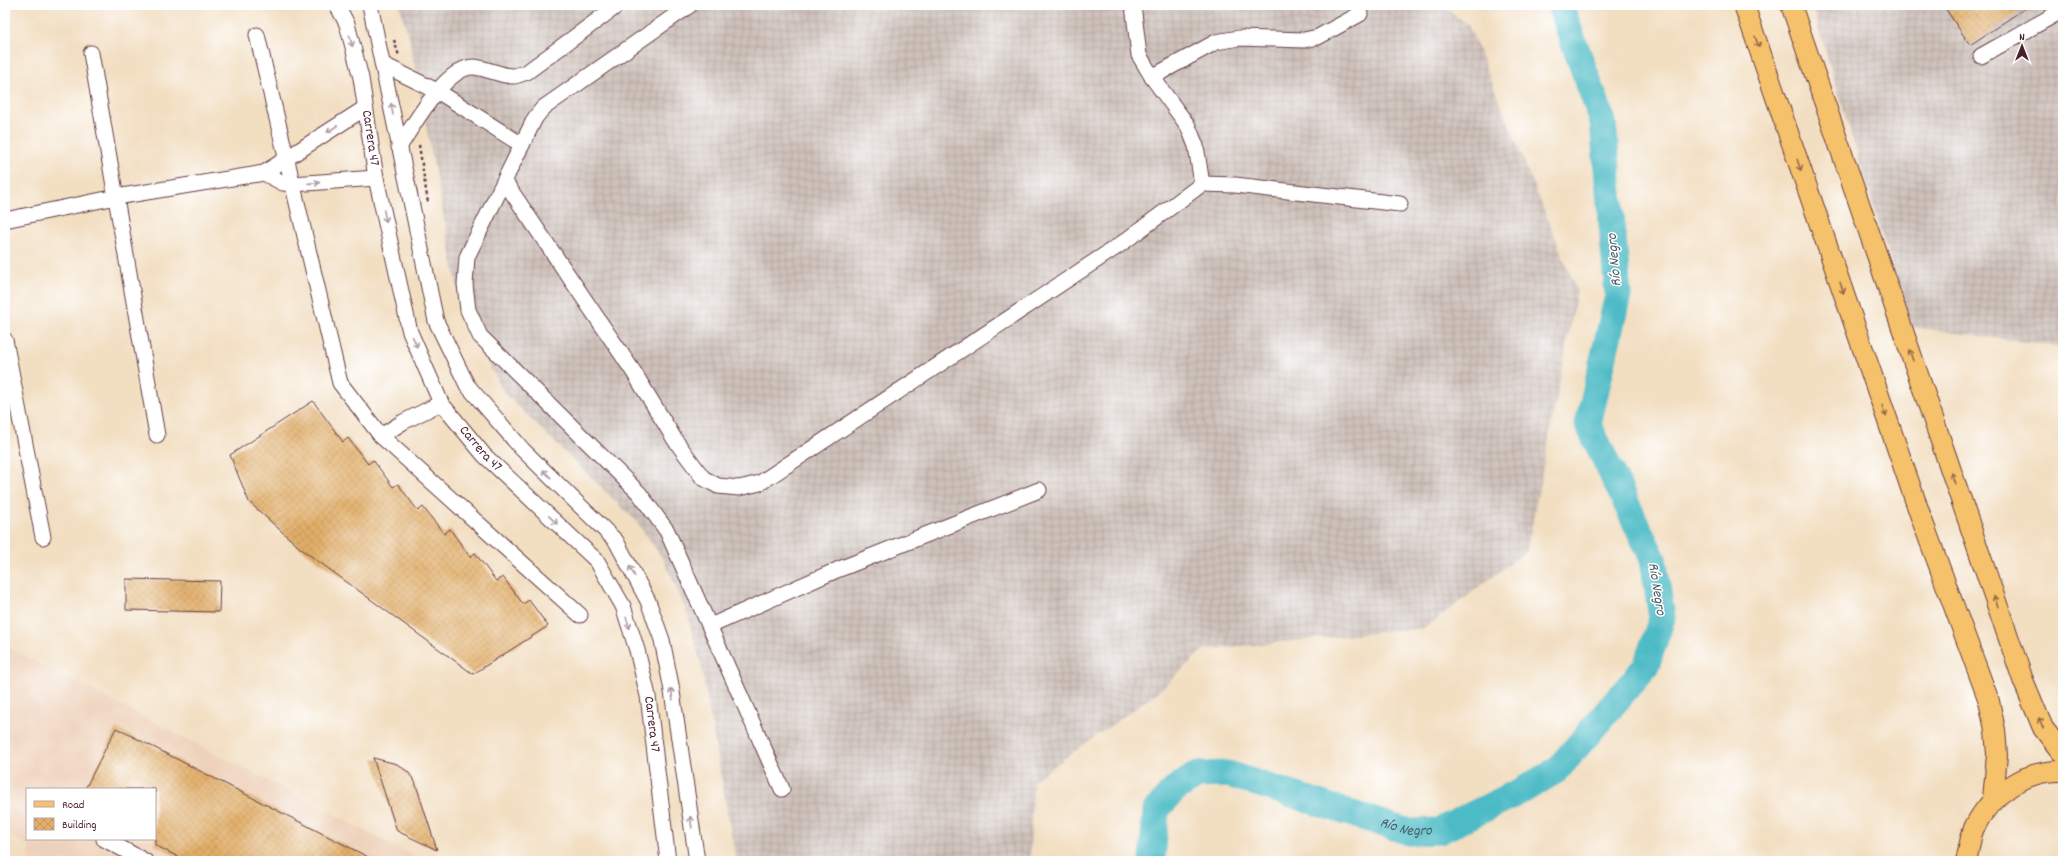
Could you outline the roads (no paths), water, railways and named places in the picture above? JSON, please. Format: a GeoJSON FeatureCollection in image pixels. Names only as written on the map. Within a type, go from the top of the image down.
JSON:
{"type":"FeatureCollection","features":[{"type":"Feature","properties":{"kind":"main road"},"geometry":{"type":"LineString","coordinates":[[1744,5],[1922,520],[1989,702],[1996,730],[1994,799]]}},
{"type":"Feature","properties":{"kind":"main road"},"geometry":{"type":"LineString","coordinates":[[1791,5],[2023,680],[2043,728],[2063,754]]}},
{"type":"Feature","properties":{"kind":"main road"},"geometry":{"type":"LineString","coordinates":[[1966,861],[1974,828],[1994,799],[2013,784],[2036,774],[2063,771]]}},
{"type":"Feature","properties":{"kind":"street","name":"Carrera 47"},"geometry":{"type":"LineString","coordinates":[[337,5],[347,24],[361,78],[376,178],[410,332],[441,403],[484,455],[597,561],[623,606],[637,650],[648,696],[668,861]]}},
{"type":"Feature","properties":{"kind":"street","name":"Carrera 47"},"geometry":{"type":"LineString","coordinates":[[370,5],[384,65],[399,147],[436,321],[467,385],[522,450],[616,541],[648,600],[662,640],[671,685],[697,861]]}},
{"type":"Feature","properties":{"kind":"street"},"geometry":{"type":"LineString","coordinates":[[399,147],[415,122],[452,75],[462,69],[474,67],[513,76],[527,72],[618,5]]}},
{"type":"Feature","properties":{"kind":"street"},"geometry":{"type":"LineString","coordinates":[[690,5],[543,108],[535,118],[467,258],[465,284],[468,310],[480,336],[639,493],[667,531],[782,789]]}},
{"type":"Feature","properties":{"kind":"street"},"geometry":{"type":"LineString","coordinates":[[1133,5],[1139,55],[1152,77],[1188,126],[1196,146],[1202,184]]}},
{"type":"Feature","properties":{"kind":"street"},"geometry":{"type":"LineString","coordinates":[[1981,56],[2063,10]]}},
{"type":"Feature","properties":{"kind":"street"},"geometry":{"type":"LineString","coordinates":[[1152,77],[1216,42],[1239,38],[1304,40],[1318,37],[1360,14]]}},
{"type":"Feature","properties":{"kind":"street"},"geometry":{"type":"LineString","coordinates":[[257,35],[340,383],[381,436],[580,615]]}},
{"type":"Feature","properties":{"kind":"street"},"geometry":{"type":"LineString","coordinates":[[91,53],[157,435]]}},
{"type":"Feature","properties":{"kind":"street"},"geometry":{"type":"LineString","coordinates":[[384,65],[439,92],[522,145]]}},
{"type":"Feature","properties":{"kind":"street"},"geometry":{"type":"LineString","coordinates":[[5,220],[116,197],[264,173],[365,108]]}},
{"type":"Feature","properties":{"kind":"street"},"geometry":{"type":"LineString","coordinates":[[264,173],[282,183],[293,184],[376,178]]}},
{"type":"Feature","properties":{"kind":"street"},"geometry":{"type":"LineString","coordinates":[[505,182],[634,371],[675,440],[691,463],[703,478],[718,486],[739,488],[760,483],[1121,244],[1202,184],[1235,185],[1400,204]]}},
{"type":"Feature","properties":{"kind":"street"},"geometry":{"type":"LineString","coordinates":[[5,340],[42,536]]}},
{"type":"Feature","properties":{"kind":"street"},"geometry":{"type":"LineString","coordinates":[[381,436],[403,422],[441,403]]}},
{"type":"Feature","properties":{"kind":"street"},"geometry":{"type":"LineString","coordinates":[[710,626],[837,570],[1039,490]]}},
{"type":"Feature","properties":{"kind":"street"},"geometry":{"type":"LineString","coordinates":[[106,840],[146,861]]}},
{"type":"Feature","properties":{"kind":"waterway","name":"Río Negro"},"geometry":{"type":"LineString","coordinates":[[1152,861],[1156,810],[1175,789],[1197,775],[1228,774],[1409,832],[1439,831],[1523,790],[1557,770],[1646,666],[1662,618],[1653,559],[1588,424],[1618,295],[1603,122],[1560,5]]}}]}
